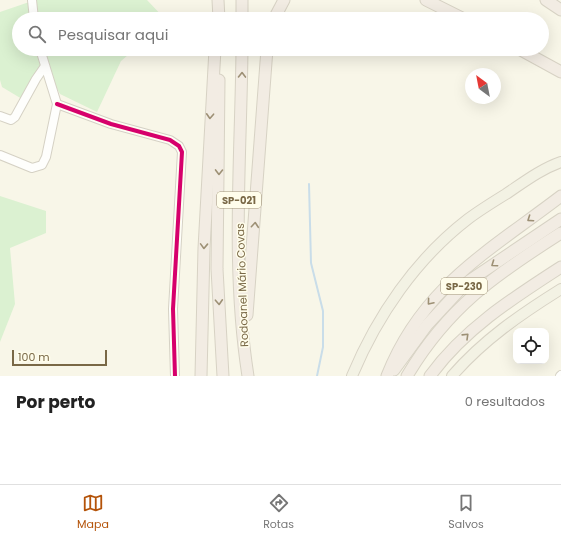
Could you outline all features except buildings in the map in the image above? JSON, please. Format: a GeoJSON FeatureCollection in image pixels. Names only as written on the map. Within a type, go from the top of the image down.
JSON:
{"type":"FeatureCollection","features":[{"type":"Feature","properties":{"kind":"highway"},"geometry":{"type":"LineString","coordinates":[[242,0],[242,12]]}},
{"type":"Feature","properties":{"kind":"highway"},"geometry":{"type":"LineString","coordinates":[[278,12],[284,0]]}},
{"type":"Feature","properties":{"kind":"highway"},"geometry":{"type":"LineString","coordinates":[[426,0],[451,12]]}},
{"type":"Feature","properties":{"kind":"highway"},"geometry":{"type":"LineString","coordinates":[[431,0],[452,12]]}},
{"type":"Feature","properties":{"kind":"highway"},"geometry":{"type":"LineString","coordinates":[[546,0],[561,10]]}},
{"type":"Feature","properties":{"kind":"highway"},"geometry":{"type":"LineString","coordinates":[[201,376],[205,217],[215,56]]}},
{"type":"Feature","properties":{"kind":"highway","name":"Rodoanel Mário Covas"},"geometry":{"type":"LineString","coordinates":[[219,56],[217,269],[223,376]]}},
{"type":"Feature","properties":{"kind":"highway","name":"Rodoanel Mário Covas"},"geometry":{"type":"LineString","coordinates":[[242,56],[239,242],[244,352],[248,376]]}},
{"type":"Feature","properties":{"kind":"highway"},"geometry":{"type":"LineString","coordinates":[[244,352],[266,56]]}},
{"type":"Feature","properties":{"kind":"highway"},"geometry":{"type":"LineString","coordinates":[[532,56],[561,72]]}},
{"type":"Feature","properties":{"kind":"highway"},"geometry":{"type":"LineString","coordinates":[[549,65],[561,77]]}},
{"type":"Feature","properties":{"kind":"highway"},"geometry":{"type":"LineString","coordinates":[[388,376],[401,345],[413,325],[440,291],[464,268],[498,241],[561,196]]}},
{"type":"Feature","properties":{"kind":"highway","name":"SP-230"},"geometry":{"type":"LineString","coordinates":[[388,376],[427,325],[456,293],[498,261],[561,219]]}},
{"type":"Feature","properties":{"kind":"highway","name":"SP-230"},"geometry":{"type":"LineString","coordinates":[[407,376],[421,352],[441,326],[467,300],[516,262],[561,233]]}},
{"type":"Feature","properties":{"kind":"highway"},"geometry":{"type":"LineString","coordinates":[[430,376],[438,364],[477,326],[519,294],[561,266]]}},
{"type":"Feature","properties":{"kind":"main road"},"geometry":{"type":"LineString","coordinates":[[352,376],[373,331],[409,279],[431,252],[469,218],[539,172],[561,162]]}},
{"type":"Feature","properties":{"kind":"main road"},"geometry":{"type":"LineString","coordinates":[[452,376],[468,356],[489,338],[561,289]]}},
{"type":"Feature","properties":{"kind":"street"},"geometry":{"type":"LineString","coordinates":[[32,0],[33,12]]}},
{"type":"Feature","properties":{"kind":"street"},"geometry":{"type":"LineString","coordinates":[[0,155],[32,168],[42,165],[46,157],[57,104],[42,56]]}},
{"type":"Feature","properties":{"kind":"street"},"geometry":{"type":"LineString","coordinates":[[0,116],[11,120],[15,117],[45,66]]}},
{"type":"Feature","properties":{"kind":"street"},"geometry":{"type":"LineString","coordinates":[[57,104],[111,124],[170,140],[179,146],[182,152],[174,309],[175,376]]}},
{"type":"Feature","properties":{"kind":"green space"},"geometry":{"type":"Polygon","coordinates":[[[35,0],[147,0],[158,12],[12,12],[12,56],[127,56],[121,61],[97,112],[60,94],[47,70],[22,99],[2,87],[0,80],[0,12],[35,0]]]}},
{"type":"Feature","properties":{"kind":"green space"},"geometry":{"type":"Polygon","coordinates":[[[0,196],[46,211],[46,233],[10,248],[15,304],[0,342],[0,196]]]}},
{"type":"Feature","properties":{"kind":"waterway"},"geometry":{"type":"LineString","coordinates":[[309,184],[311,263],[323,311],[323,347],[317,376]]}},
{"type":"Feature","properties":{"kind":"cycle path"},"geometry":{"type":"LineString","coordinates":[[57,104],[111,124],[170,140],[179,146],[182,152],[173,309],[175,376]]}}]}
